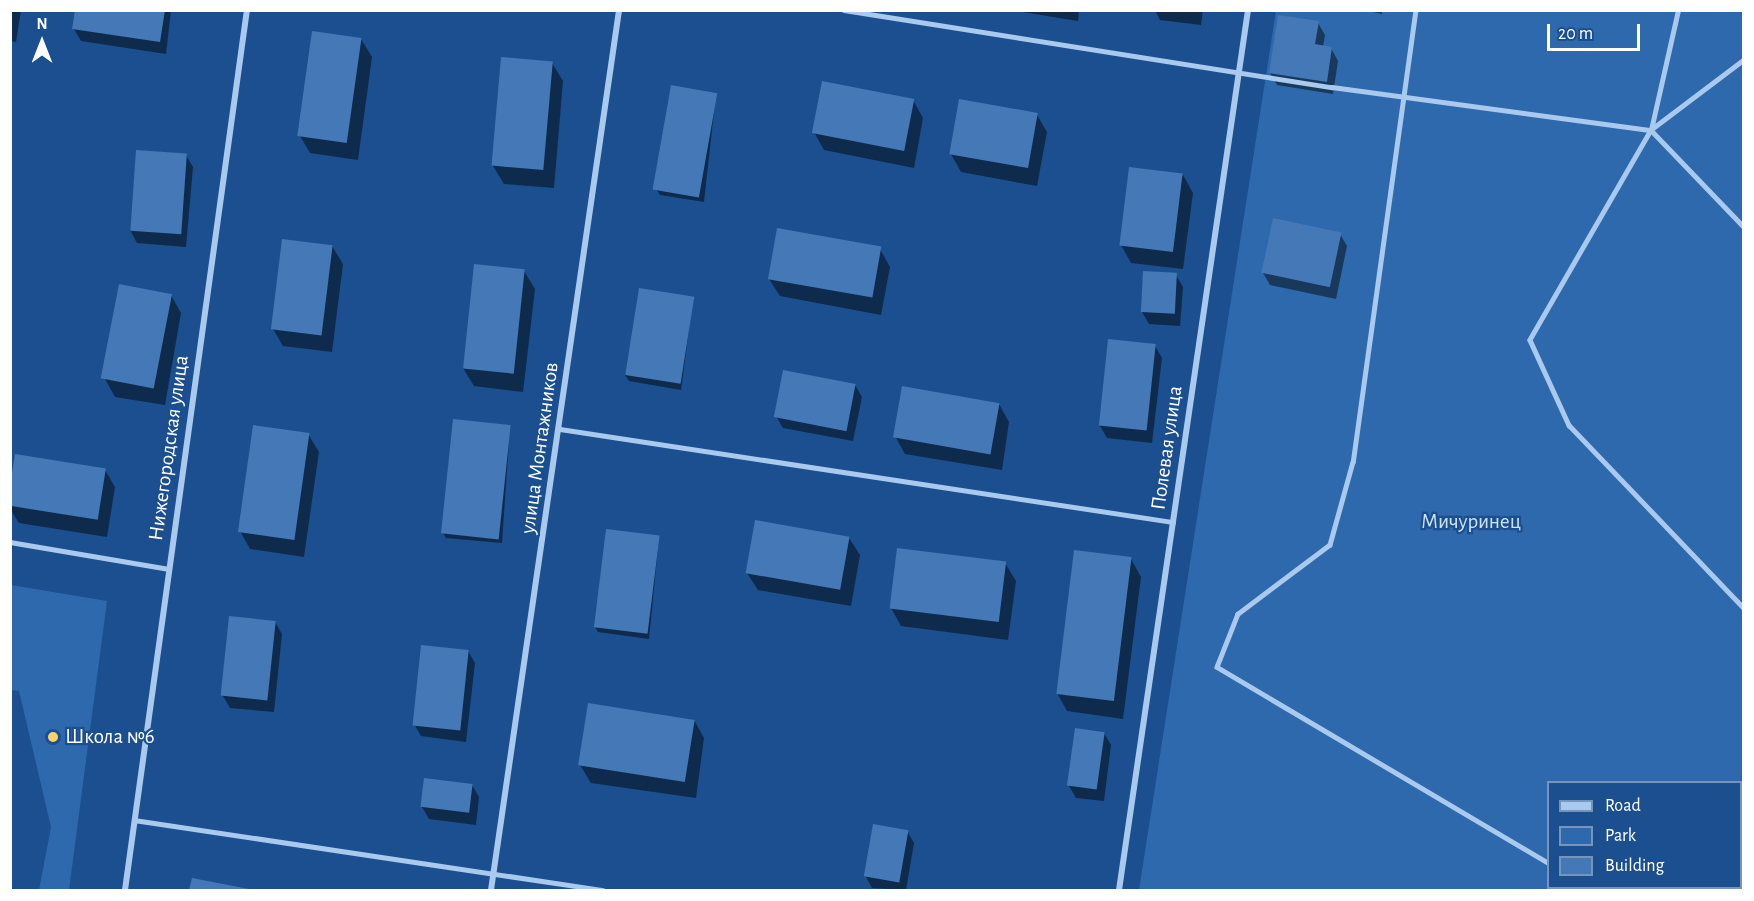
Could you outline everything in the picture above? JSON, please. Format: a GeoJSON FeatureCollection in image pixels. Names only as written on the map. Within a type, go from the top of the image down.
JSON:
{"type":"FeatureCollection","features":[{"type":"Feature","properties":{"kind":"street","name":"Нижегородская улица"},"geometry":{"type":"LineString","coordinates":[[125,891],[247,10]]}},
{"type":"Feature","properties":{"kind":"street","name":"улица Монтажников"},"geometry":{"type":"LineString","coordinates":[[491,891],[560,429],[619,10]]}},
{"type":"Feature","properties":{"kind":"street","name":"Полевая улица"},"geometry":{"type":"LineString","coordinates":[[1119,891],[1248,10]]}},
{"type":"Feature","properties":{"kind":"lane"},"geometry":{"type":"LineString","coordinates":[[844,10],[1403,97],[1651,130],[1743,227]]}},
{"type":"Feature","properties":{"kind":"lane"},"geometry":{"type":"LineString","coordinates":[[1416,10],[1353,462],[1330,545],[1238,614],[1217,667],[1547,862]]}},
{"type":"Feature","properties":{"kind":"lane"},"geometry":{"type":"LineString","coordinates":[[1678,10],[1651,130],[1530,340],[1569,425],[1743,608]]}},
{"type":"Feature","properties":{"kind":"lane"},"geometry":{"type":"LineString","coordinates":[[1651,130],[1743,60]]}},
{"type":"Feature","properties":{"kind":"lane"},"geometry":{"type":"LineString","coordinates":[[560,429],[1173,522]]}},
{"type":"Feature","properties":{"kind":"lane"},"geometry":{"type":"LineString","coordinates":[[10,542],[169,569]]}},
{"type":"Feature","properties":{"kind":"lane"},"geometry":{"type":"LineString","coordinates":[[134,819],[603,891]]}},
{"type":"Feature","properties":{"kind":"green space","name":"Мичуринец"},"geometry":{"type":"Polygon","coordinates":[[[1276,11],[1743,11],[1743,890],[1139,890],[1276,11]]]}},
{"type":"Feature","properties":{"kind":"green space","name":"Школа №6"},"geometry":{"type":"Polygon","coordinates":[[[11,585],[107,601],[69,890],[39,890],[51,827],[19,691],[11,690],[11,585]]]}},
{"type":"Feature","properties":{"kind":"building"},"geometry":{"type":"Polygon","coordinates":[[[75,10],[165,10],[160,42],[72,29],[75,10]]]}},
{"type":"Feature","properties":{"kind":"building"},"geometry":{"type":"Polygon","coordinates":[[[1278,15],[1319,21],[1315,44],[1332,47],[1327,82],[1269,73],[1278,15]]]}},
{"type":"Feature","properties":{"kind":"building"},"geometry":{"type":"Polygon","coordinates":[[[312,31],[362,38],[347,143],[297,136],[312,31]]]}},
{"type":"Feature","properties":{"kind":"building"},"geometry":{"type":"Polygon","coordinates":[[[501,57],[553,62],[543,170],[492,166],[501,57]]]}},
{"type":"Feature","properties":{"kind":"building"},"geometry":{"type":"Polygon","coordinates":[[[822,81],[914,99],[904,151],[812,133],[822,81]]]}},
{"type":"Feature","properties":{"kind":"building"},"geometry":{"type":"Polygon","coordinates":[[[671,85],[717,93],[699,198],[653,189],[671,85]]]}},
{"type":"Feature","properties":{"kind":"building"},"geometry":{"type":"Polygon","coordinates":[[[959,99],[1038,113],[1028,168],[949,154],[959,99]]]}},
{"type":"Feature","properties":{"kind":"building"},"geometry":{"type":"Polygon","coordinates":[[[136,150],[187,154],[181,234],[130,231],[136,150]]]}},
{"type":"Feature","properties":{"kind":"building"},"geometry":{"type":"Polygon","coordinates":[[[1129,167],[1183,174],[1173,252],[1119,245],[1129,167]]]}},
{"type":"Feature","properties":{"kind":"building"},"geometry":{"type":"Polygon","coordinates":[[[1273,218],[1341,233],[1330,287],[1261,273],[1273,218]]]}},
{"type":"Feature","properties":{"kind":"building"},"geometry":{"type":"Polygon","coordinates":[[[777,228],[881,246],[872,298],[768,279],[777,228]]]}},
{"type":"Feature","properties":{"kind":"building"},"geometry":{"type":"Polygon","coordinates":[[[282,239],[333,245],[322,336],[271,329],[282,239]]]}},
{"type":"Feature","properties":{"kind":"building"},"geometry":{"type":"Polygon","coordinates":[[[474,264],[525,269],[514,374],[463,368],[474,264]]]}},
{"type":"Feature","properties":{"kind":"building"},"geometry":{"type":"Polygon","coordinates":[[[1143,271],[1177,273],[1175,314],[1141,312],[1143,271]]]}},
{"type":"Feature","properties":{"kind":"building"},"geometry":{"type":"Polygon","coordinates":[[[119,284],[172,294],[154,389],[101,378],[119,284]]]}},
{"type":"Feature","properties":{"kind":"building"},"geometry":{"type":"Polygon","coordinates":[[[639,288],[694,297],[681,384],[625,375],[639,288]]]}},
{"type":"Feature","properties":{"kind":"building"},"geometry":{"type":"Polygon","coordinates":[[[1108,339],[1156,344],[1147,431],[1099,426],[1108,339]]]}},
{"type":"Feature","properties":{"kind":"building"},"geometry":{"type":"Polygon","coordinates":[[[783,370],[856,384],[846,431],[774,417],[783,370]]]}},
{"type":"Feature","properties":{"kind":"building"},"geometry":{"type":"Polygon","coordinates":[[[902,386],[999,403],[990,454],[893,437],[902,386]]]}},
{"type":"Feature","properties":{"kind":"building"},"geometry":{"type":"Polygon","coordinates":[[[453,419],[511,425],[499,539],[441,533],[453,419]]]}},
{"type":"Feature","properties":{"kind":"building"},"geometry":{"type":"Polygon","coordinates":[[[253,425],[309,433],[294,540],[238,532],[253,425]]]}},
{"type":"Feature","properties":{"kind":"building"},"geometry":{"type":"Polygon","coordinates":[[[15,454],[106,468],[98,520],[10,506],[10,486],[15,454]]]}},
{"type":"Feature","properties":{"kind":"building"},"geometry":{"type":"Polygon","coordinates":[[[755,520],[850,537],[840,590],[746,573],[755,520]]]}},
{"type":"Feature","properties":{"kind":"building"},"geometry":{"type":"Polygon","coordinates":[[[606,529],[660,536],[648,634],[594,627],[606,529]]]}},
{"type":"Feature","properties":{"kind":"building"},"geometry":{"type":"Polygon","coordinates":[[[897,548],[1006,561],[999,622],[890,609],[897,548]]]}},
{"type":"Feature","properties":{"kind":"building"},"geometry":{"type":"Polygon","coordinates":[[[1074,550],[1132,557],[1114,701],[1056,694],[1074,550]]]}},
{"type":"Feature","properties":{"kind":"building"},"geometry":{"type":"Polygon","coordinates":[[[229,616],[276,621],[267,700],[221,696],[229,616]]]}},
{"type":"Feature","properties":{"kind":"building"},"geometry":{"type":"Polygon","coordinates":[[[421,645],[469,650],[460,731],[413,726],[421,645]]]}},
{"type":"Feature","properties":{"kind":"building"},"geometry":{"type":"Polygon","coordinates":[[[588,703],[695,720],[685,782],[578,765],[588,703]]]}},
{"type":"Feature","properties":{"kind":"building"},"geometry":{"type":"Polygon","coordinates":[[[1075,728],[1105,732],[1097,790],[1067,785],[1075,728]]]}},
{"type":"Feature","properties":{"kind":"building"},"geometry":{"type":"Polygon","coordinates":[[[424,778],[473,784],[469,813],[420,807],[424,778]]]}},
{"type":"Feature","properties":{"kind":"building"},"geometry":{"type":"Polygon","coordinates":[[[873,824],[908,830],[899,882],[864,876],[873,824]]]}},
{"type":"Feature","properties":{"kind":"building"},"geometry":{"type":"Polygon","coordinates":[[[192,878],[249,889],[249,890],[189,890],[192,878]]]}},
{"type":"Feature","properties":{"kind":"place","name":"Школа №6"},"geometry":{"type":"Point","coordinates":[53,737]}}]}
